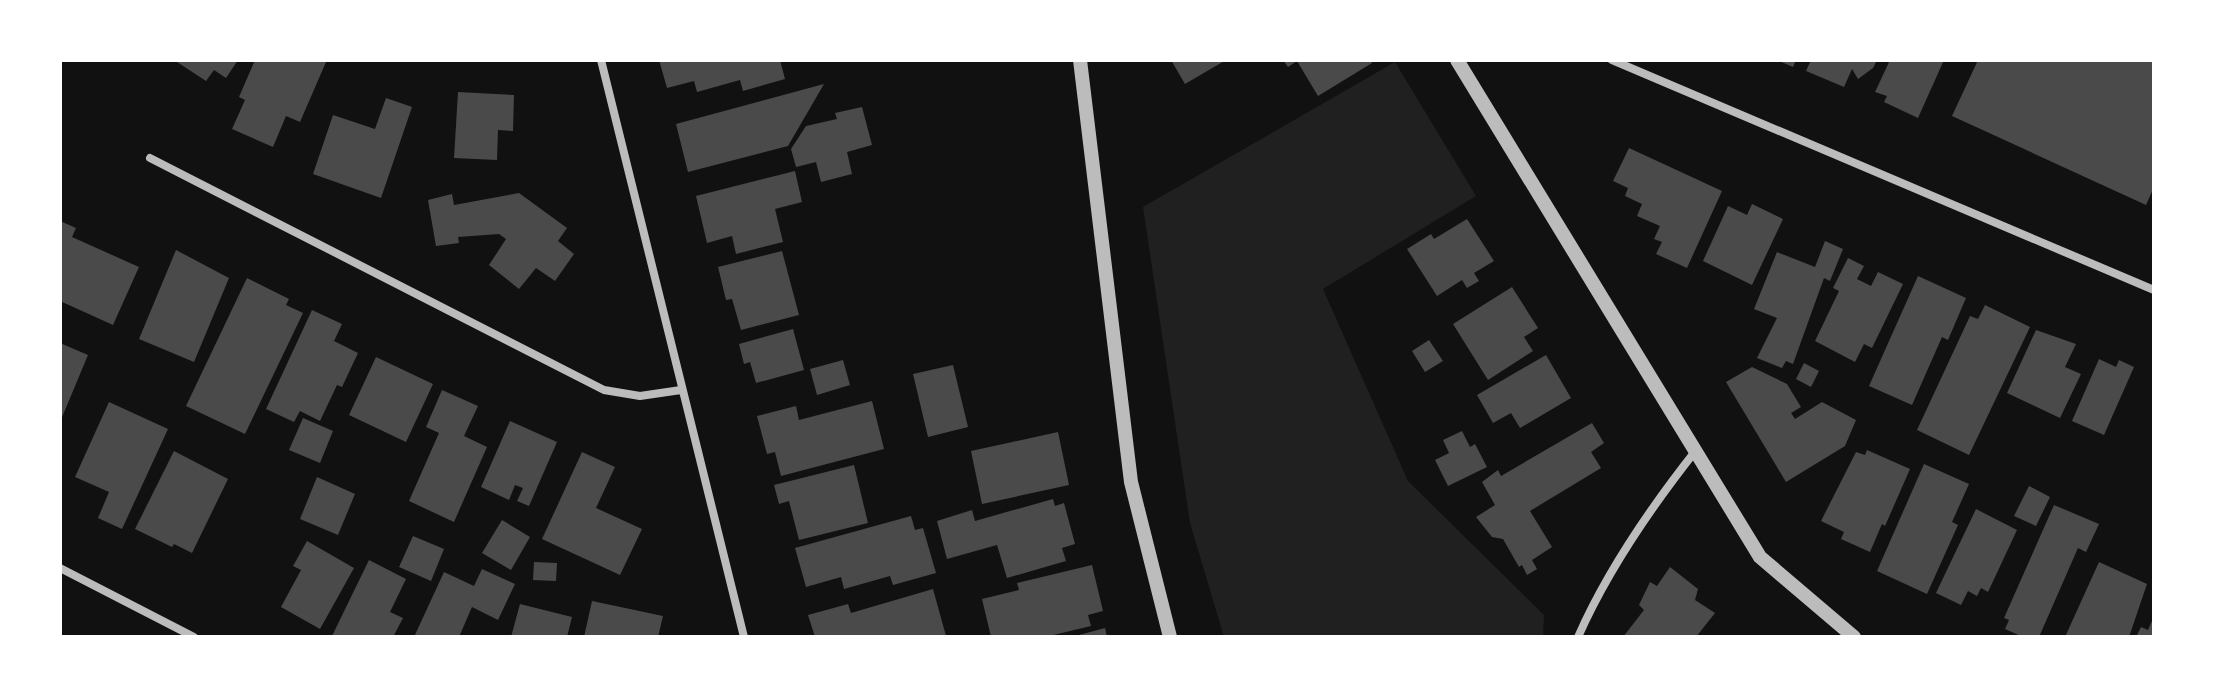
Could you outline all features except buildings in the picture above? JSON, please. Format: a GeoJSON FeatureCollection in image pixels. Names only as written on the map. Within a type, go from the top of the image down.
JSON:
{"type":"FeatureCollection","features":[{"type":"Feature","properties":{"kind":"street"},"geometry":{"type":"LineString","coordinates":[[601,60],[744,637]]}},
{"type":"Feature","properties":{"kind":"street"},"geometry":{"type":"LineString","coordinates":[[1080,60],[1131,482],[1170,637]]}},
{"type":"Feature","properties":{"kind":"street"},"geometry":{"type":"LineString","coordinates":[[1457,60],[1697,449],[1760,557],[1854,637]]}},
{"type":"Feature","properties":{"kind":"street"},"geometry":{"type":"LineString","coordinates":[[1612,60],[2154,290]]}},
{"type":"Feature","properties":{"kind":"street"},"geometry":{"type":"LineString","coordinates":[[150,158],[604,390],[640,396],[681,390]]}},
{"type":"Feature","properties":{"kind":"street"},"geometry":{"type":"LineString","coordinates":[[1578,637],[1593,602],[1659,497],[1697,449]]}},
{"type":"Feature","properties":{"kind":"street"},"geometry":{"type":"LineString","coordinates":[[60,568],[194,637]]}},
{"type":"Feature","properties":{"kind":"shaded area"},"geometry":{"type":"Polygon","coordinates":[[[1395,62],[1476,196],[1323,289],[1408,481],[1544,615],[1543,637],[1224,637],[1190,523],[1143,207],[1395,62]]]}}]}
